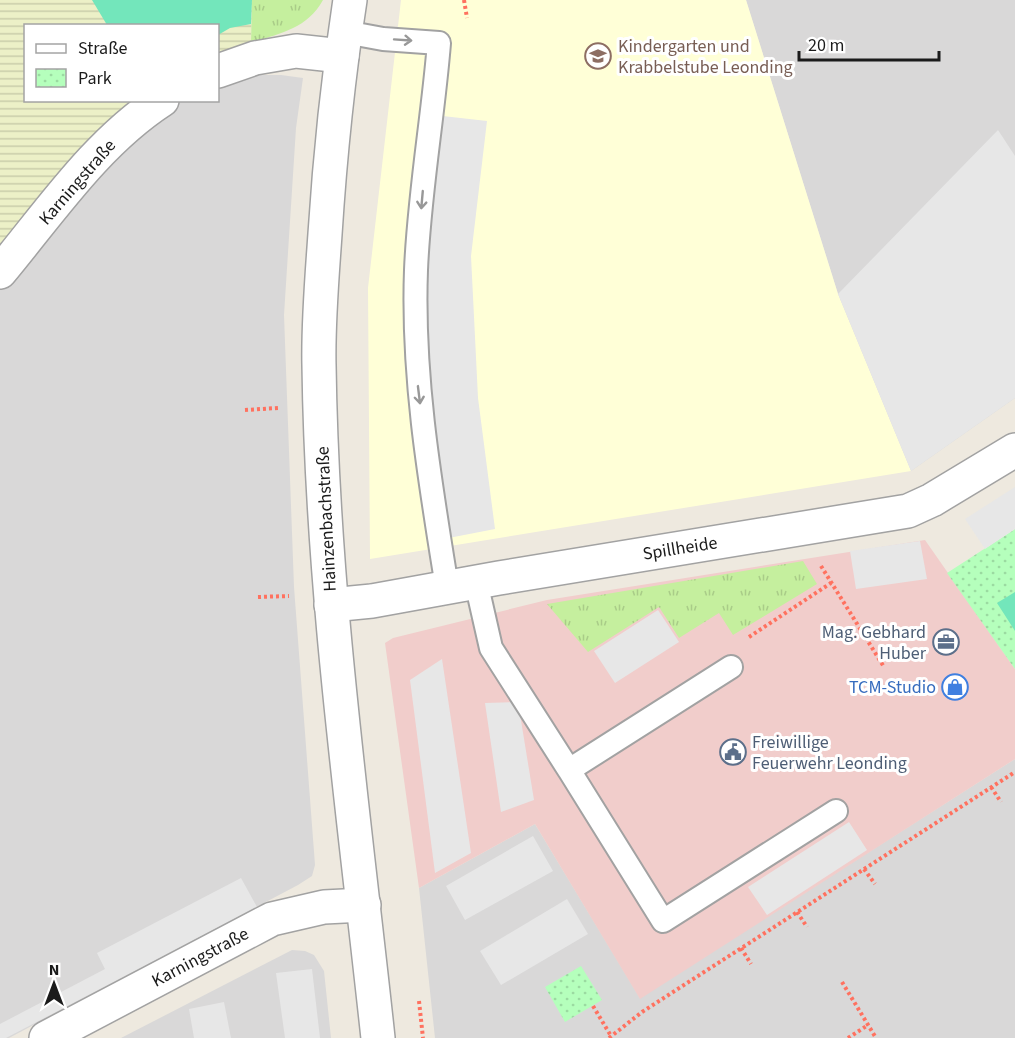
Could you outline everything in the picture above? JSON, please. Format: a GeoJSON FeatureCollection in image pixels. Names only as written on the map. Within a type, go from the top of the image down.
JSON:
{"type":"FeatureCollection","features":[{"type":"Feature","properties":{"kind":"street","name":"Hainzenbachstraße"},"geometry":{"type":"LineString","coordinates":[[350,0],[329,169],[321,285],[319,362],[324,509],[336,673],[378,1038]]}},
{"type":"Feature","properties":{"kind":"street"},"geometry":{"type":"LineString","coordinates":[[219,71],[255,58],[343,44]]}},
{"type":"Feature","properties":{"kind":"street","name":"Karningstraße"},"geometry":{"type":"LineString","coordinates":[[0,272],[102,149],[159,102]]}},
{"type":"Feature","properties":{"kind":"street","name":"Spillheide"},"geometry":{"type":"LineString","coordinates":[[331,605],[372,601],[461,584],[908,511],[932,500],[1015,450]]}},
{"type":"Feature","properties":{"kind":"street","name":"Karningstraße"},"geometry":{"type":"LineString","coordinates":[[46,1038],[272,920],[324,907],[364,905]]}},
{"type":"Feature","properties":{"kind":"lane"},"geometry":{"type":"LineString","coordinates":[[343,44],[383,39],[440,43],[416,269],[418,384],[428,465],[461,584],[491,648],[663,921],[836,811]]}},
{"type":"Feature","properties":{"kind":"lane"},"geometry":{"type":"LineString","coordinates":[[568,770],[731,667]]}},
{"type":"Feature","properties":{"kind":"path"},"geometry":{"type":"LineString","coordinates":[[245,410],[284,408]]}},
{"type":"Feature","properties":{"kind":"path"},"geometry":{"type":"LineString","coordinates":[[817,560],[884,667]]}},
{"type":"Feature","properties":{"kind":"path"},"geometry":{"type":"LineString","coordinates":[[759,630],[831,583]]}},
{"type":"Feature","properties":{"kind":"path"},"geometry":{"type":"LineString","coordinates":[[258,597],[291,596]]}},
{"type":"Feature","properties":{"kind":"path"},"geometry":{"type":"LineString","coordinates":[[593,1006],[610,1037],[642,1012],[1015,772]]}},
{"type":"Feature","properties":{"kind":"path"},"geometry":{"type":"LineString","coordinates":[[992,788],[1001,802]]}},
{"type":"Feature","properties":{"kind":"path"},"geometry":{"type":"LineString","coordinates":[[864,869],[875,884]]}},
{"type":"Feature","properties":{"kind":"path"},"geometry":{"type":"LineString","coordinates":[[797,912],[807,927]]}},
{"type":"Feature","properties":{"kind":"path"},"geometry":{"type":"LineString","coordinates":[[741,948],[752,964]]}},
{"type":"Feature","properties":{"kind":"path"},"geometry":{"type":"LineString","coordinates":[[842,982],[876,1038]]}},
{"type":"Feature","properties":{"kind":"path"},"geometry":{"type":"LineString","coordinates":[[848,1038],[868,1025]]}},
{"type":"Feature","properties":{"kind":"shaded area"},"geometry":{"type":"Polygon","coordinates":[[[0,0],[252,0],[251,43],[219,56],[219,24],[24,24],[24,102],[138,102],[0,255],[0,0]]]}},
{"type":"Feature","properties":{"kind":"shaded area"},"geometry":{"type":"Polygon","coordinates":[[[401,0],[746,0],[838,294],[911,471],[370,559],[368,288],[401,0]]]}},
{"type":"Feature","properties":{"kind":"shaded area"},"geometry":{"type":"Polygon","coordinates":[[[746,0],[1015,0],[1015,398],[911,471],[838,294],[746,0]]]}},
{"type":"Feature","properties":{"kind":"shaded area"},"geometry":{"type":"Polygon","coordinates":[[[253,75],[303,78],[296,128],[284,315],[294,587],[315,865],[312,876],[298,885],[9,1038],[0,1038],[0,285],[151,119],[178,102],[219,102],[219,83],[253,75]]]}},
{"type":"Feature","properties":{"kind":"shaded area"},"geometry":{"type":"Polygon","coordinates":[[[425,114],[487,121],[471,256],[478,398],[495,529],[428,542],[404,296],[425,114]]]}},
{"type":"Feature","properties":{"kind":"shaded area"},"geometry":{"type":"Polygon","coordinates":[[[998,130],[1015,156],[1015,398],[911,471],[838,294],[998,130]]]}},
{"type":"Feature","properties":{"kind":"shaded area"},"geometry":{"type":"Polygon","coordinates":[[[1015,487],[1015,529],[985,549],[965,519],[1015,487]]]}},
{"type":"Feature","properties":{"kind":"shaded area"},"geometry":{"type":"Polygon","coordinates":[[[925,540],[1015,669],[1015,759],[640,999],[535,824],[419,888],[385,643],[393,638],[547,600],[925,540]]]}},
{"type":"Feature","properties":{"kind":"shaded area"},"geometry":{"type":"Polygon","coordinates":[[[920,541],[927,579],[856,589],[850,551],[920,541]]]}},
{"type":"Feature","properties":{"kind":"shaded area"},"geometry":{"type":"Polygon","coordinates":[[[658,610],[679,642],[615,683],[594,651],[658,610]]]}},
{"type":"Feature","properties":{"kind":"shaded area"},"geometry":{"type":"Polygon","coordinates":[[[442,659],[471,853],[435,873],[410,680],[442,659]]]}},
{"type":"Feature","properties":{"kind":"shaded area"},"geometry":{"type":"Polygon","coordinates":[[[518,702],[534,800],[501,812],[485,703],[518,702]]]}},
{"type":"Feature","properties":{"kind":"shaded area"},"geometry":{"type":"Polygon","coordinates":[[[1015,759],[1015,1038],[435,1038],[419,888],[535,824],[640,998],[1015,759]]]}},
{"type":"Feature","properties":{"kind":"shaded area"},"geometry":{"type":"Polygon","coordinates":[[[849,822],[867,850],[767,915],[748,887],[849,822]]]}},
{"type":"Feature","properties":{"kind":"shaded area"},"geometry":{"type":"Polygon","coordinates":[[[533,836],[553,871],[465,920],[446,886],[533,836]]]}},
{"type":"Feature","properties":{"kind":"shaded area"},"geometry":{"type":"Polygon","coordinates":[[[241,878],[257,907],[6,1038],[0,1038],[0,1024],[105,969],[97,953],[241,878]]]}},
{"type":"Feature","properties":{"kind":"shaded area"},"geometry":{"type":"Polygon","coordinates":[[[567,899],[588,934],[501,985],[480,951],[567,899]]]}},
{"type":"Feature","properties":{"kind":"shaded area"},"geometry":{"type":"Polygon","coordinates":[[[292,950],[305,951],[314,955],[324,971],[331,1038],[121,1038],[292,950]]]}},
{"type":"Feature","properties":{"kind":"shaded area"},"geometry":{"type":"Polygon","coordinates":[[[312,969],[320,1038],[285,1038],[276,973],[312,969]]]}},
{"type":"Feature","properties":{"kind":"shaded area"},"geometry":{"type":"Polygon","coordinates":[[[224,1002],[231,1038],[194,1038],[189,1009],[224,1002]]]}},
{"type":"Feature","properties":{"kind":"green space"},"geometry":{"type":"Polygon","coordinates":[[[92,0],[252,0],[251,24],[230,28],[219,34],[219,24],[106,24],[92,0]]]}},
{"type":"Feature","properties":{"kind":"green space"},"geometry":{"type":"Polygon","coordinates":[[[252,0],[323,0],[317,10],[301,24],[251,43],[252,0]]]}},
{"type":"Feature","properties":{"kind":"green space"},"geometry":{"type":"Polygon","coordinates":[[[1015,529],[1015,669],[947,573],[1015,529]]]}},
{"type":"Feature","properties":{"kind":"green space"},"geometry":{"type":"Polygon","coordinates":[[[803,561],[817,584],[733,635],[719,613],[679,638],[659,607],[588,652],[547,604],[803,561]]]}},
{"type":"Feature","properties":{"kind":"green space"},"geometry":{"type":"Polygon","coordinates":[[[1015,592],[1015,631],[997,603],[1015,592]]]}},
{"type":"Feature","properties":{"kind":"green space"},"geometry":{"type":"Polygon","coordinates":[[[581,966],[602,1000],[565,1022],[545,987],[581,966]]]}},
{"type":"Feature","properties":{"kind":"place","name":"Kindergarten und Krabbelstube Leonding"},"geometry":{"type":"Point","coordinates":[598,56]}},
{"type":"Feature","properties":{"kind":"place","name":"Mag. Gebhard Huber"},"geometry":{"type":"Point","coordinates":[946,642]}},
{"type":"Feature","properties":{"kind":"place","name":"TCM-Studio"},"geometry":{"type":"Point","coordinates":[955,687]}},
{"type":"Feature","properties":{"kind":"place","name":"Freiwillige Feuerwehr Leonding"},"geometry":{"type":"Point","coordinates":[733,752]}}]}
